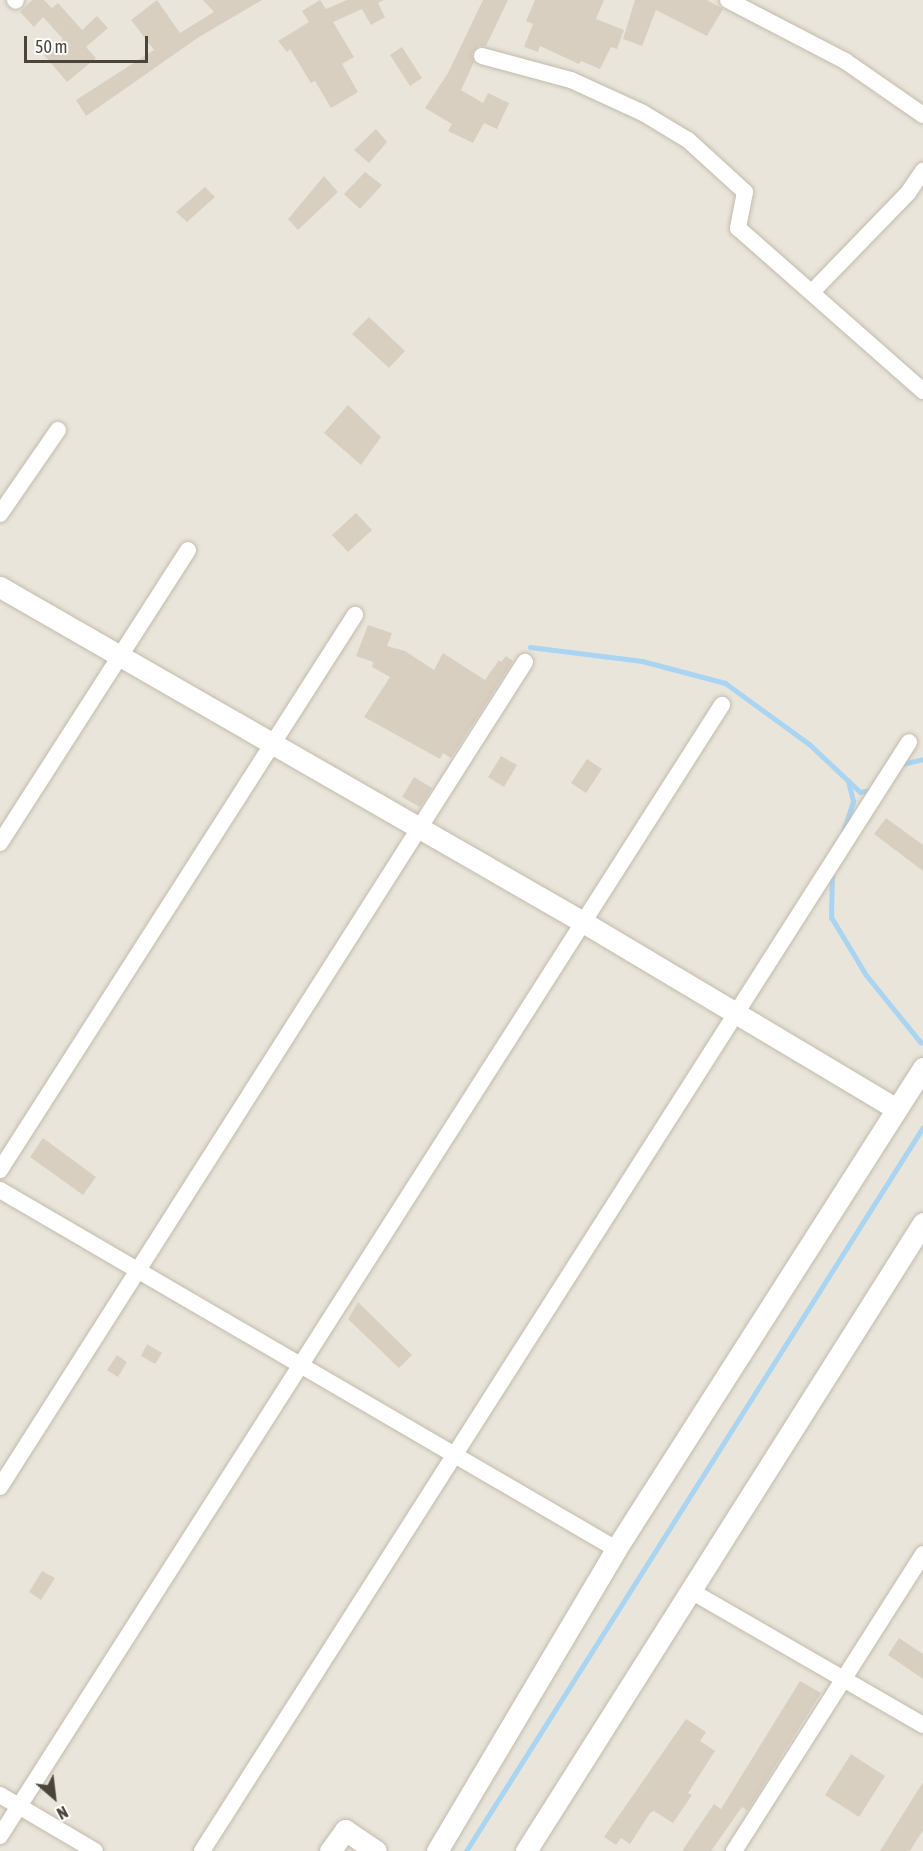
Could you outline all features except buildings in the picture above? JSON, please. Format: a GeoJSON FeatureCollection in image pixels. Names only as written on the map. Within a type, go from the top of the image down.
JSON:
{"type":"FeatureCollection","features":[{"type":"Feature","properties":{"kind":"street"},"geometry":{"type":"LineString","coordinates":[[728,0],[844,61],[923,115]]}},
{"type":"Feature","properties":{"kind":"street"},"geometry":{"type":"LineString","coordinates":[[482,56],[571,80],[643,112],[688,140],[745,192],[738,228],[923,391]]}},
{"type":"Feature","properties":{"kind":"street"},"geometry":{"type":"LineString","coordinates":[[812,292],[908,193],[923,171]]}},
{"type":"Feature","properties":{"kind":"street"},"geometry":{"type":"LineString","coordinates":[[0,514],[58,430]]}},
{"type":"Feature","properties":{"kind":"street"},"geometry":{"type":"LineString","coordinates":[[0,843],[188,550]]}},
{"type":"Feature","properties":{"kind":"street"},"geometry":{"type":"LineString","coordinates":[[0,587],[121,654],[583,922],[897,1110]]}},
{"type":"Feature","properties":{"kind":"street"},"geometry":{"type":"LineString","coordinates":[[0,1170],[355,615]]}},
{"type":"Feature","properties":{"kind":"street"},"geometry":{"type":"LineString","coordinates":[[0,1487],[525,662]]}},
{"type":"Feature","properties":{"kind":"street"},"geometry":{"type":"LineString","coordinates":[[0,1836],[722,705]]}},
{"type":"Feature","properties":{"kind":"street"},"geometry":{"type":"LineString","coordinates":[[202,1851],[909,742]]}},
{"type":"Feature","properties":{"kind":"street"},"geometry":{"type":"LineString","coordinates":[[437,1851],[616,1549],[923,1068]]}},
{"type":"Feature","properties":{"kind":"street"},"geometry":{"type":"LineString","coordinates":[[0,1190],[616,1549]]}},
{"type":"Feature","properties":{"kind":"street"},"geometry":{"type":"LineString","coordinates":[[526,1851],[923,1223]]}},
{"type":"Feature","properties":{"kind":"street"},"geometry":{"type":"LineString","coordinates":[[734,1851],[923,1554]]}},
{"type":"Feature","properties":{"kind":"street"},"geometry":{"type":"LineString","coordinates":[[691,1591],[923,1725]]}},
{"type":"Feature","properties":{"kind":"street"},"geometry":{"type":"LineString","coordinates":[[0,1795],[95,1851]]}},
{"type":"Feature","properties":{"kind":"street"},"geometry":{"type":"LineString","coordinates":[[330,1851],[345,1830],[376,1851]]}},
{"type":"Feature","properties":{"kind":"shaded area"},"geometry":{"type":"Polygon","coordinates":[[[0,0],[923,0],[923,1851],[0,1851],[0,0]]]}},
{"type":"Feature","properties":{"kind":"waterway"},"geometry":{"type":"LineString","coordinates":[[530,647],[642,661],[725,683],[809,744],[860,792],[875,789]]}},
{"type":"Feature","properties":{"kind":"waterway"},"geometry":{"type":"LineString","coordinates":[[902,764],[923,759]]}},
{"type":"Feature","properties":{"kind":"waterway"},"geometry":{"type":"LineString","coordinates":[[843,832],[853,801],[848,781]]}},
{"type":"Feature","properties":{"kind":"waterway"},"geometry":{"type":"LineString","coordinates":[[832,873],[831,917],[866,975],[921,1043]]}},
{"type":"Feature","properties":{"kind":"waterway"},"geometry":{"type":"LineString","coordinates":[[466,1851],[923,1127]]}}]}
